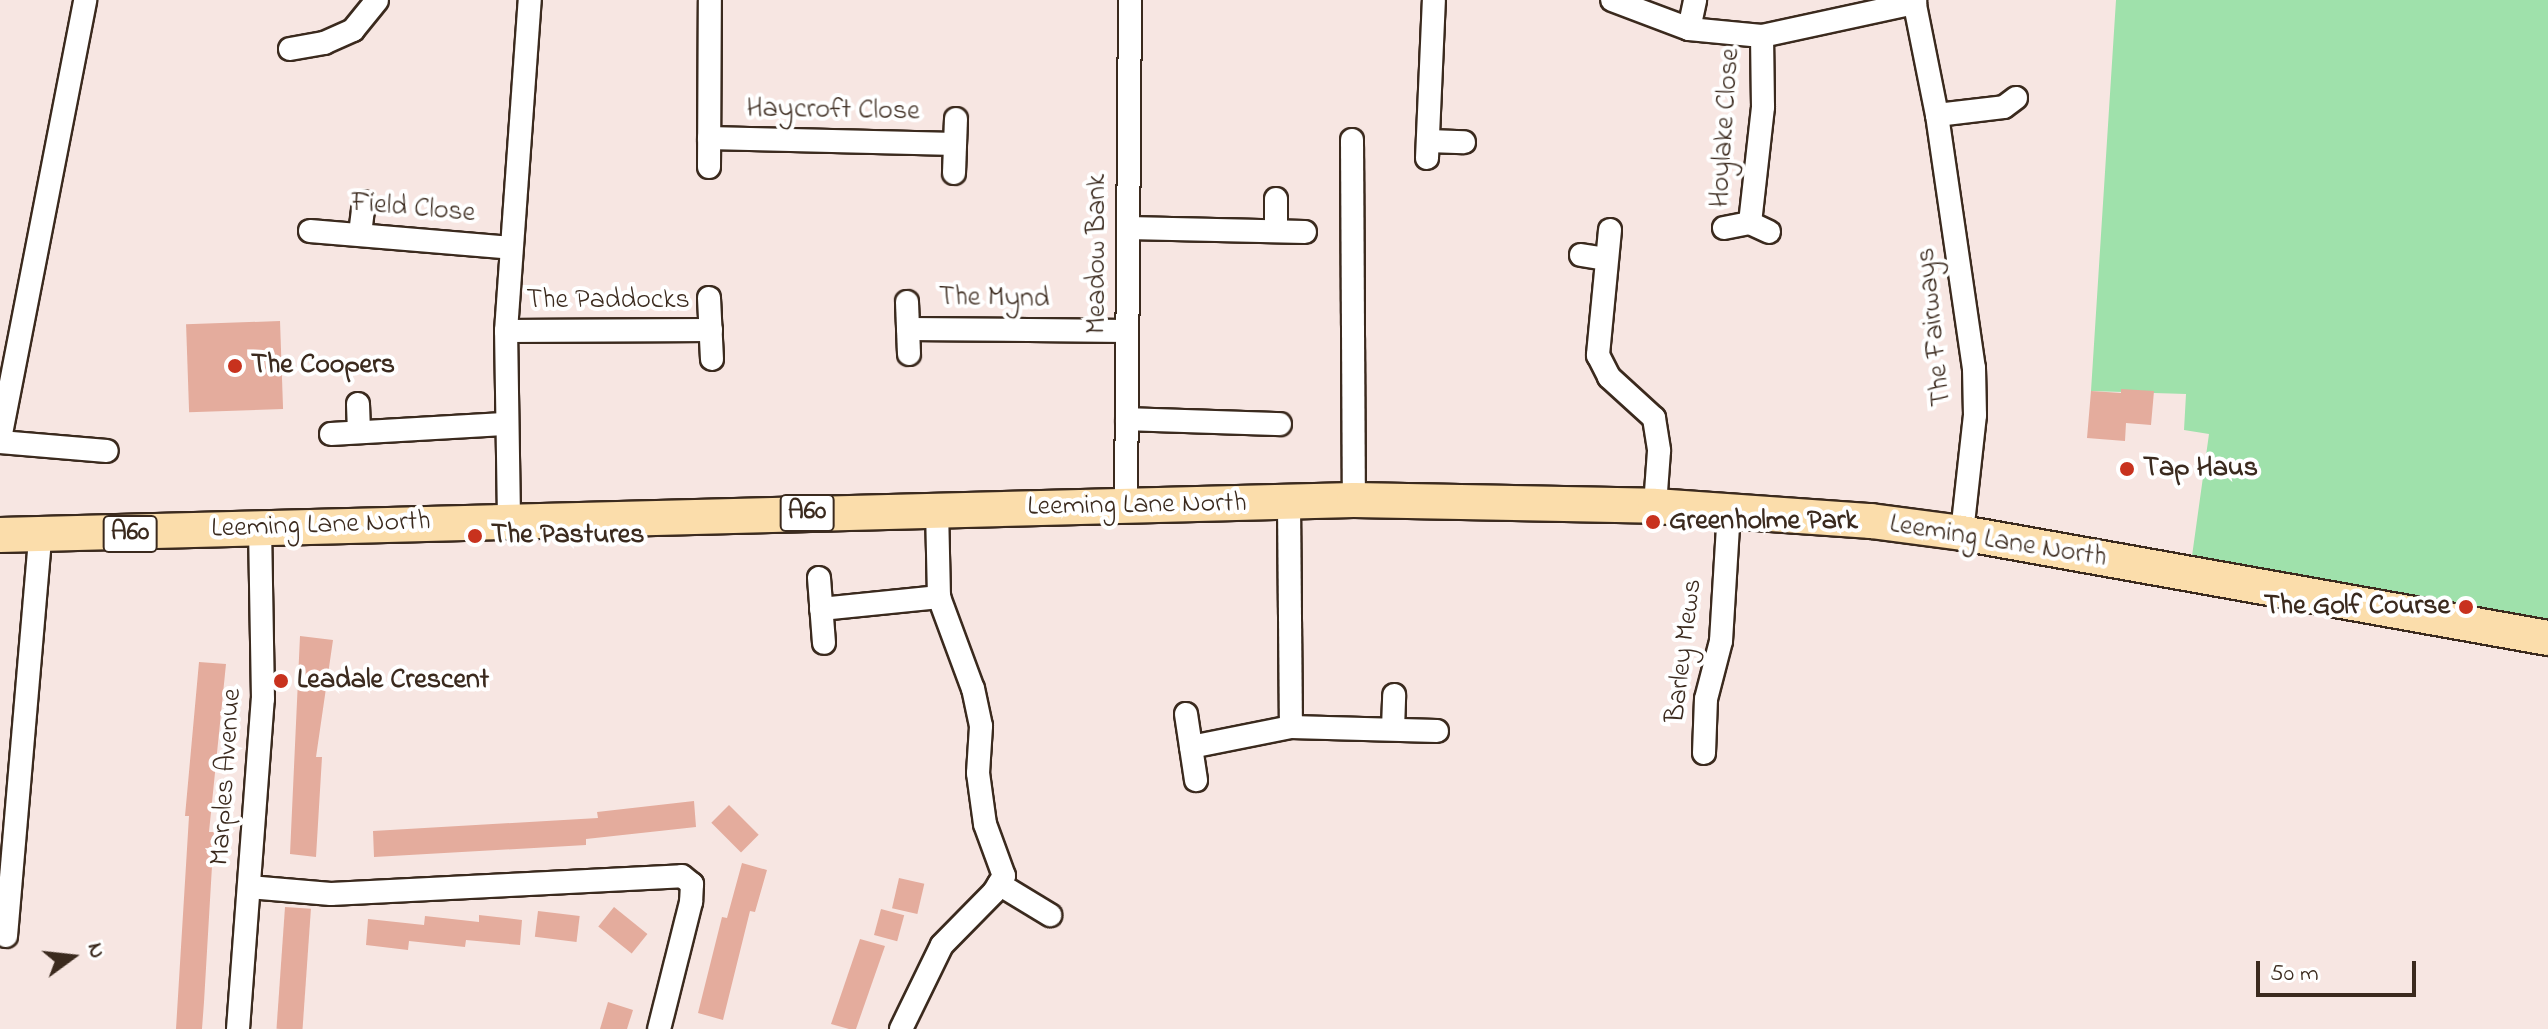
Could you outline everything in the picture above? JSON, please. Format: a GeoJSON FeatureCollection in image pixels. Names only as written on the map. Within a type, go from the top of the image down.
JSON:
{"type":"FeatureCollection","features":[{"type":"Feature","properties":{"kind":"highway","name":"Leeming Lane North"},"geometry":{"type":"LineString","coordinates":[[0,535],[40,538],[509,519],[1354,500],[1655,506],[1729,509],[1962,533],[2548,638]]}},
{"type":"Feature","properties":{"kind":"street"},"geometry":{"type":"LineString","coordinates":[[85,0],[0,440],[107,451]]}},
{"type":"Feature","properties":{"kind":"street"},"geometry":{"type":"LineString","coordinates":[[290,49],[324,43],[353,30],[377,0]]}},
{"type":"Feature","properties":{"kind":"street"},"geometry":{"type":"LineString","coordinates":[[509,519],[504,424],[506,331],[530,0]]}},
{"type":"Feature","properties":{"kind":"street","name":"Haycroft Close"},"geometry":{"type":"LineString","coordinates":[[709,167],[710,0]]}},
{"type":"Feature","properties":{"kind":"street","name":"Meadow Bank"},"geometry":{"type":"LineString","coordinates":[[1126,507],[1130,0]]}},
{"type":"Feature","properties":{"kind":"street"},"geometry":{"type":"LineString","coordinates":[[1434,0],[1428,149],[1464,142]]}},
{"type":"Feature","properties":{"kind":"street"},"geometry":{"type":"LineString","coordinates":[[1612,0],[1689,29],[1762,36],[1914,2]]}},
{"type":"Feature","properties":{"kind":"street"},"geometry":{"type":"LineString","coordinates":[[1689,29],[1695,0]]}},
{"type":"Feature","properties":{"kind":"street","name":"The Fairways"},"geometry":{"type":"LineString","coordinates":[[1914,2],[1937,115],[1974,368],[1975,415],[1962,533]]}},
{"type":"Feature","properties":{"kind":"street","name":"Hoylake Close"},"geometry":{"type":"LineString","coordinates":[[1724,228],[1759,228],[1762,36]]}},
{"type":"Feature","properties":{"kind":"street"},"geometry":{"type":"LineString","coordinates":[[1937,115],[2004,107],[2016,98]]}},
{"type":"Feature","properties":{"kind":"street"},"geometry":{"type":"LineString","coordinates":[[954,173],[956,119]]}},
{"type":"Feature","properties":{"kind":"street","name":"Haycroft Close"},"geometry":{"type":"LineString","coordinates":[[709,138],[955,144]]}},
{"type":"Feature","properties":{"kind":"street"},"geometry":{"type":"LineString","coordinates":[[1352,140],[1354,500]]}},
{"type":"Feature","properties":{"kind":"street"},"geometry":{"type":"LineString","coordinates":[[1276,199],[1276,231]]}},
{"type":"Feature","properties":{"kind":"street"},"geometry":{"type":"LineString","coordinates":[[360,234],[364,202]]}},
{"type":"Feature","properties":{"kind":"street"},"geometry":{"type":"LineString","coordinates":[[1128,228],[1305,232]]}},
{"type":"Feature","properties":{"kind":"street"},"geometry":{"type":"LineString","coordinates":[[1610,230],[1598,355],[1609,377],[1654,418],[1659,451],[1655,506]]}},
{"type":"Feature","properties":{"kind":"street","name":"Field Close"},"geometry":{"type":"LineString","coordinates":[[310,231],[511,248]]}},
{"type":"Feature","properties":{"kind":"street"},"geometry":{"type":"LineString","coordinates":[[1581,255],[1607,259]]}},
{"type":"Feature","properties":{"kind":"street"},"geometry":{"type":"LineString","coordinates":[[709,298],[712,359]]}},
{"type":"Feature","properties":{"kind":"street"},"geometry":{"type":"LineString","coordinates":[[907,302],[909,354]]}},
{"type":"Feature","properties":{"kind":"street","name":"The Mynd"},"geometry":{"type":"LineString","coordinates":[[908,329],[1127,331]]}},
{"type":"Feature","properties":{"kind":"street","name":"The Paddocks"},"geometry":{"type":"LineString","coordinates":[[506,331],[711,330]]}},
{"type":"Feature","properties":{"kind":"street"},"geometry":{"type":"LineString","coordinates":[[358,404],[359,432]]}},
{"type":"Feature","properties":{"kind":"street"},"geometry":{"type":"LineString","coordinates":[[1127,419],[1280,424]]}},
{"type":"Feature","properties":{"kind":"street"},"geometry":{"type":"LineString","coordinates":[[331,434],[504,424]]}},
{"type":"Feature","properties":{"kind":"street"},"geometry":{"type":"LineString","coordinates":[[1289,503],[1291,727]]}},
{"type":"Feature","properties":{"kind":"street","name":"Barley Mews"},"geometry":{"type":"LineString","coordinates":[[1704,753],[1706,699],[1721,641],[1729,509]]}},
{"type":"Feature","properties":{"kind":"street"},"geometry":{"type":"LineString","coordinates":[[901,1029],[942,945],[1004,876],[985,824],[978,773],[978,714],[939,597],[937,510]]}},
{"type":"Feature","properties":{"kind":"street","name":"Marples Avenue"},"geometry":{"type":"LineString","coordinates":[[238,1029],[263,699],[260,529]]}},
{"type":"Feature","properties":{"kind":"street"},"geometry":{"type":"LineString","coordinates":[[6,936],[40,538]]}},
{"type":"Feature","properties":{"kind":"street"},"geometry":{"type":"LineString","coordinates":[[819,578],[824,643]]}},
{"type":"Feature","properties":{"kind":"street"},"geometry":{"type":"LineString","coordinates":[[821,609],[939,597]]}},
{"type":"Feature","properties":{"kind":"street"},"geometry":{"type":"LineString","coordinates":[[1393,729],[1394,695]]}},
{"type":"Feature","properties":{"kind":"street"},"geometry":{"type":"LineString","coordinates":[[1186,714],[1196,780]]}},
{"type":"Feature","properties":{"kind":"street"},"geometry":{"type":"LineString","coordinates":[[1191,747],[1291,727],[1437,731]]}},
{"type":"Feature","properties":{"kind":"street"},"geometry":{"type":"LineString","coordinates":[[249,887],[331,894],[682,876],[692,884],[691,902],[659,1029]]}},
{"type":"Feature","properties":{"kind":"street"},"geometry":{"type":"LineString","coordinates":[[999,884],[1050,915]]}},
{"type":"Feature","properties":{"kind":"green space"},"geometry":{"type":"Polygon","coordinates":[[[2116,0],[2548,0],[2548,619],[2192,556],[2209,434],[2184,430],[2186,394],[2091,391],[2116,0]]]}},
{"type":"Feature","properties":{"kind":"building","name":"The Coopers"},"geometry":{"type":"Polygon","coordinates":[[[280,321],[283,409],[189,412],[186,324],[280,321]]]}},
{"type":"Feature","properties":{"kind":"building"},"geometry":{"type":"Polygon","coordinates":[[[2121,389],[2154,391],[2151,425],[2126,423],[2125,441],[2087,438],[2091,391],[2121,393],[2121,389]]]}},
{"type":"Feature","properties":{"kind":"building"},"geometry":{"type":"Polygon","coordinates":[[[300,636],[333,640],[316,757],[322,757],[316,857],[290,854],[300,636]]]}},
{"type":"Feature","properties":{"kind":"building"},"geometry":{"type":"Polygon","coordinates":[[[199,662],[226,664],[209,832],[214,832],[202,1029],[176,1029],[189,816],[185,816],[199,662]]]}},
{"type":"Feature","properties":{"kind":"building"},"geometry":{"type":"Polygon","coordinates":[[[694,801],[696,827],[586,839],[586,845],[374,857],[373,831],[598,818],[597,812],[694,801]]]}},
{"type":"Feature","properties":{"kind":"building"},"geometry":{"type":"Polygon","coordinates":[[[729,805],[759,835],[741,852],[711,823],[729,805]]]}},
{"type":"Feature","properties":{"kind":"building"},"geometry":{"type":"Polygon","coordinates":[[[742,863],[767,870],[755,912],[750,911],[723,1020],[698,1013],[722,917],[727,918],[742,863]]]}},
{"type":"Feature","properties":{"kind":"building"},"geometry":{"type":"Polygon","coordinates":[[[899,878],[924,884],[917,914],[892,908],[899,878]]]}},
{"type":"Feature","properties":{"kind":"building"},"geometry":{"type":"Polygon","coordinates":[[[285,907],[311,909],[303,1029],[276,1029],[285,907]]]}},
{"type":"Feature","properties":{"kind":"building"},"geometry":{"type":"Polygon","coordinates":[[[614,907],[647,934],[632,953],[598,926],[614,907]]]}},
{"type":"Feature","properties":{"kind":"building"},"geometry":{"type":"Polygon","coordinates":[[[881,909],[904,915],[897,941],[874,935],[881,909]]]}},
{"type":"Feature","properties":{"kind":"building"},"geometry":{"type":"Polygon","coordinates":[[[538,911],[580,916],[577,942],[535,937],[538,911]]]}},
{"type":"Feature","properties":{"kind":"building"},"geometry":{"type":"Polygon","coordinates":[[[479,915],[522,920],[520,945],[466,940],[465,947],[409,941],[408,950],[366,945],[368,919],[424,925],[425,916],[479,922],[479,915]]]}},
{"type":"Feature","properties":{"kind":"building"},"geometry":{"type":"Polygon","coordinates":[[[860,939],[885,946],[856,1029],[849,1029],[831,1024],[860,939]]]}},
{"type":"Feature","properties":{"kind":"building"},"geometry":{"type":"Polygon","coordinates":[[[608,1002],[633,1010],[627,1029],[600,1029],[608,1002]]]}},
{"type":"Feature","properties":{"kind":"place","name":"The Coopers"},"geometry":{"type":"Point","coordinates":[235,366]}},
{"type":"Feature","properties":{"kind":"place","name":"Tap Haus"},"geometry":{"type":"Point","coordinates":[2127,469]}},
{"type":"Feature","properties":{"kind":"place","name":"Greenholme Park"},"geometry":{"type":"Point","coordinates":[1653,522]}},
{"type":"Feature","properties":{"kind":"place","name":"The Pastures"},"geometry":{"type":"Point","coordinates":[475,536]}},
{"type":"Feature","properties":{"kind":"place","name":"The Golf Course"},"geometry":{"type":"Point","coordinates":[2466,607]}},
{"type":"Feature","properties":{"kind":"place","name":"Leadale Crescent"},"geometry":{"type":"Point","coordinates":[281,681]}}]}
